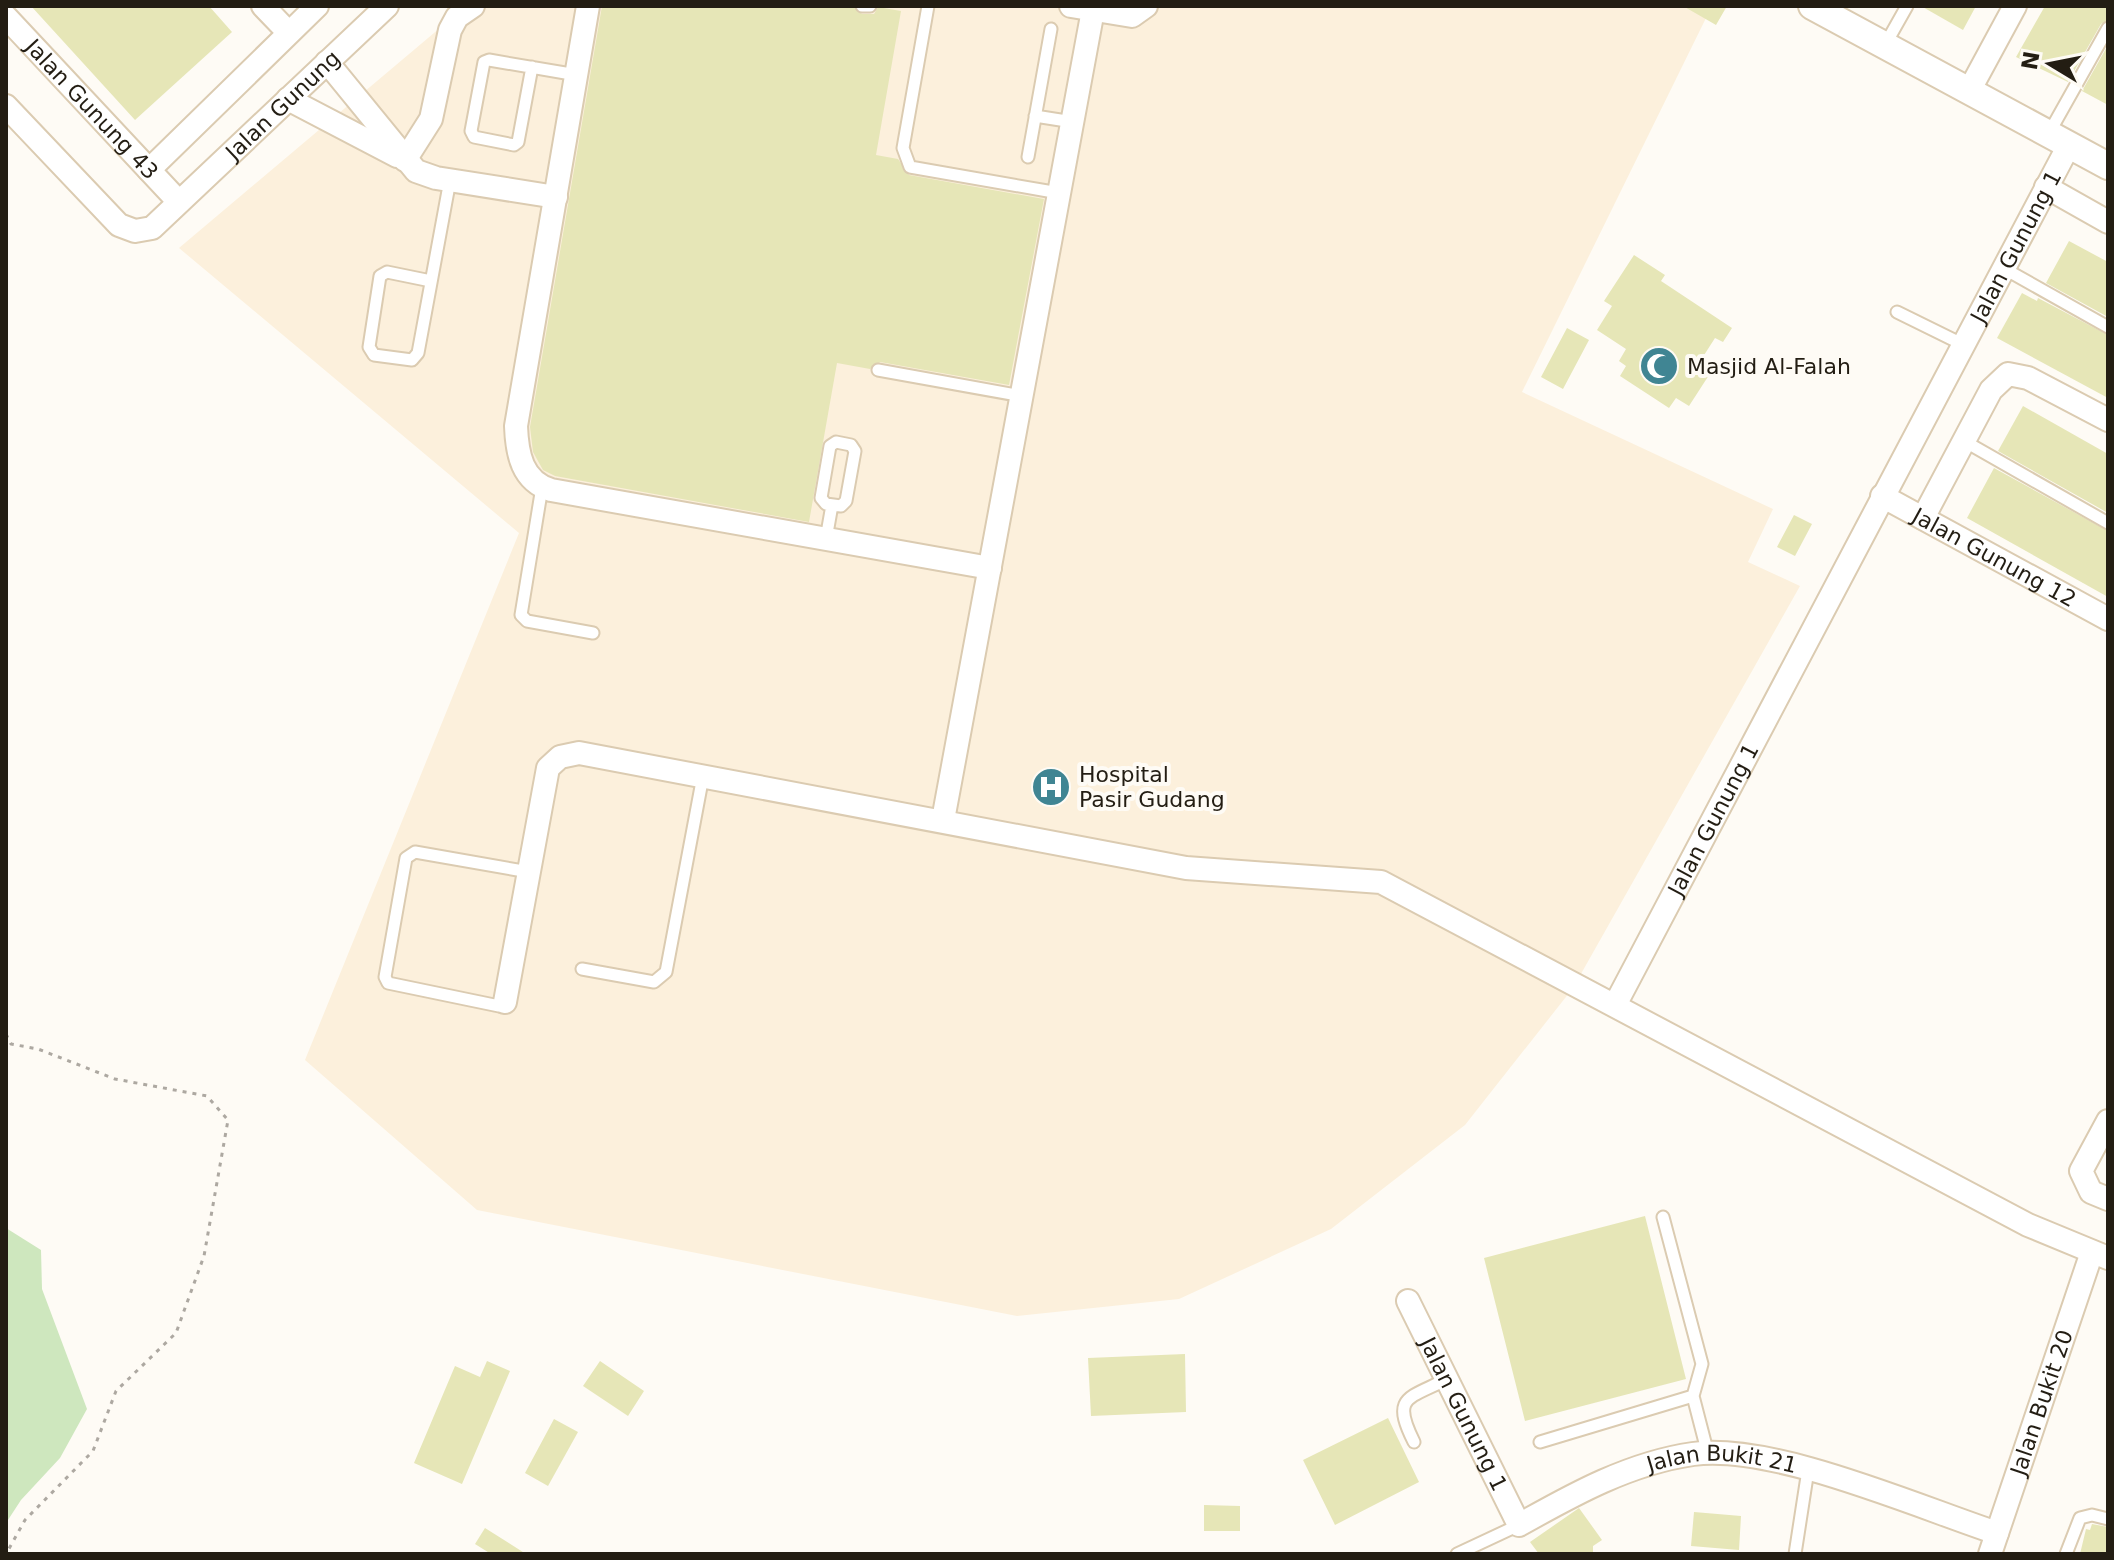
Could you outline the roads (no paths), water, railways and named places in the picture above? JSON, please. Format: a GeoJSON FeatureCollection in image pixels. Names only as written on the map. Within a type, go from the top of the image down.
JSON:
{"type":"FeatureCollection","features":[{"type":"Feature","properties":{"kind":"street"},"geometry":{"type":"LineString","coordinates":[[263,6],[288,32]]}},
{"type":"Feature","properties":{"kind":"street"},"geometry":{"type":"LineString","coordinates":[[149,170],[317,6]]}},
{"type":"Feature","properties":{"kind":"street","name":"Jalan Gunung"},"geometry":{"type":"LineString","coordinates":[[6,106],[119,225],[135,231],[152,228],[387,6]]}},
{"type":"Feature","properties":{"kind":"street"},"geometry":{"type":"LineString","coordinates":[[405,160],[431,119],[450,30],[457,17],[473,6]]}},
{"type":"Feature","properties":{"kind":"street"},"geometry":{"type":"LineString","coordinates":[[588,6],[516,426],[525,472],[542,487],[990,568]]}},
{"type":"Feature","properties":{"kind":"street"},"geometry":{"type":"LineString","coordinates":[[943,820],[1073,122],[1082,8],[1132,16],[1146,6]]}},
{"type":"Feature","properties":{"kind":"street"},"geometry":{"type":"LineString","coordinates":[[1812,6],[2108,166]]}},
{"type":"Feature","properties":{"kind":"street"},"geometry":{"type":"LineString","coordinates":[[1969,91],[2015,6]]}},
{"type":"Feature","properties":{"kind":"street","name":"Jalan Gunung 43"},"geometry":{"type":"LineString","coordinates":[[6,17],[179,202]]}},
{"type":"Feature","properties":{"kind":"street"},"geometry":{"type":"LineString","coordinates":[[327,62],[405,160]]}},
{"type":"Feature","properties":{"kind":"street"},"geometry":{"type":"LineString","coordinates":[[288,99],[405,160],[426,176],[556,197]]}},
{"type":"Feature","properties":{"kind":"street","name":"Jalan Gunung 1"},"geometry":{"type":"LineString","coordinates":[[1615,1005],[2046,187],[2059,139]]}},
{"type":"Feature","properties":{"kind":"street"},"geometry":{"type":"LineString","coordinates":[[2046,187],[2108,222]]}},
{"type":"Feature","properties":{"kind":"street"},"geometry":{"type":"LineString","coordinates":[[1923,518],[1991,390],[2008,374],[2028,378],[2108,420]]}},
{"type":"Feature","properties":{"kind":"street","name":"Jalan Gunung 12"},"geometry":{"type":"LineString","coordinates":[[1882,496],[2108,619]]}},
{"type":"Feature","properties":{"kind":"street"},"geometry":{"type":"LineString","coordinates":[[505,1002],[548,768],[560,757],[579,753],[1186,868],[1381,882],[2028,1225],[2100,1255]]}},
{"type":"Feature","properties":{"kind":"street"},"geometry":{"type":"LineString","coordinates":[[2108,1121],[2081,1171],[2091,1192],[2108,1199]]}},
{"type":"Feature","properties":{"kind":"street","name":"Jalan Bukit 20"},"geometry":{"type":"LineString","coordinates":[[1994,1544],[2100,1255]]}},
{"type":"Feature","properties":{"kind":"street","name":"Jalan Gunung 1"},"geometry":{"type":"LineString","coordinates":[[1408,1301],[1519,1525]]}},
{"type":"Feature","properties":{"kind":"street","name":"Jalan Bukit 21"},"geometry":{"type":"LineString","coordinates":[[1519,1525],[1595,1484],[1637,1468],[1708,1454],[1776,1460],[1808,1470],[1994,1544]]}},
{"type":"Feature","properties":{"kind":"lane"},"geometry":{"type":"LineString","coordinates":[[862,6],[870,6]]}},
{"type":"Feature","properties":{"kind":"lane"},"geometry":{"type":"LineString","coordinates":[[928,6],[903,148],[910,167],[1059,193]]}},
{"type":"Feature","properties":{"kind":"lane"},"geometry":{"type":"LineString","coordinates":[[1885,45],[1907,6]]}},
{"type":"Feature","properties":{"kind":"lane"},"geometry":{"type":"LineString","coordinates":[[2059,139],[2108,28]]}},
{"type":"Feature","properties":{"kind":"lane"},"geometry":{"type":"LineString","coordinates":[[1028,157],[1051,29]]}},
{"type":"Feature","properties":{"kind":"lane"},"geometry":{"type":"LineString","coordinates":[[532,67],[518,142],[514,145],[474,137],[471,131],[484,62],[489,60],[532,67],[577,75]]}},
{"type":"Feature","properties":{"kind":"lane"},"geometry":{"type":"LineString","coordinates":[[1035,116],[1073,122]]}},
{"type":"Feature","properties":{"kind":"lane"},"geometry":{"type":"LineString","coordinates":[[431,281],[387,272],[380,276],[369,347],[374,355],[412,360],[415,357],[431,281],[450,180]]}},
{"type":"Feature","properties":{"kind":"lane"},"geometry":{"type":"LineString","coordinates":[[2003,268],[2108,327]]}},
{"type":"Feature","properties":{"kind":"lane"},"geometry":{"type":"LineString","coordinates":[[1897,312],[1962,344]]}},
{"type":"Feature","properties":{"kind":"lane"},"geometry":{"type":"LineString","coordinates":[[878,370],[1022,396]]}},
{"type":"Feature","properties":{"kind":"lane"},"geometry":{"type":"LineString","coordinates":[[1964,441],[2108,523]]}},
{"type":"Feature","properties":{"kind":"lane"},"geometry":{"type":"LineString","coordinates":[[836,442],[851,445],[855,451],[846,501],[841,506],[832,505],[821,498],[830,446],[836,442]]}},
{"type":"Feature","properties":{"kind":"lane"},"geometry":{"type":"LineString","coordinates":[[542,487],[521,615],[527,621],[593,633]]}},
{"type":"Feature","properties":{"kind":"lane"},"geometry":{"type":"LineString","coordinates":[[826,539],[832,505]]}},
{"type":"Feature","properties":{"kind":"lane"},"geometry":{"type":"LineString","coordinates":[[582,969],[654,982],[666,972],[703,776]]}},
{"type":"Feature","properties":{"kind":"lane"},"geometry":{"type":"LineString","coordinates":[[505,1002],[499,1006],[388,983],[385,977],[406,858],[415,852],[529,872]]}},
{"type":"Feature","properties":{"kind":"lane"},"geometry":{"type":"LineString","coordinates":[[1663,1217],[1702,1364],[1693,1396],[1708,1454]]}},
{"type":"Feature","properties":{"kind":"lane"},"geometry":{"type":"LineString","coordinates":[[1414,1442],[1402,1418],[1402,1407],[1409,1399],[1448,1378]]}},
{"type":"Feature","properties":{"kind":"lane"},"geometry":{"type":"LineString","coordinates":[[1540,1442],[1693,1396]]}},
{"type":"Feature","properties":{"kind":"lane"},"geometry":{"type":"LineString","coordinates":[[1795,1554],[1808,1470]]}},
{"type":"Feature","properties":{"kind":"lane"},"geometry":{"type":"LineString","coordinates":[[2066,1554],[2080,1518],[2092,1515],[2108,1519]]}},
{"type":"Feature","properties":{"kind":"lane","name":"Jalan Bukit 21"},"geometry":{"type":"LineString","coordinates":[[1457,1554],[1519,1525]]}},
{"type":"Feature","properties":{"kind":"place","name":"Masjid Al-Falah"},"geometry":{"type":"Point","coordinates":[1659,366]}},
{"type":"Feature","properties":{"kind":"place","name":"Hospital Pasir Gudang"},"geometry":{"type":"Point","coordinates":[1051,787]}}]}
